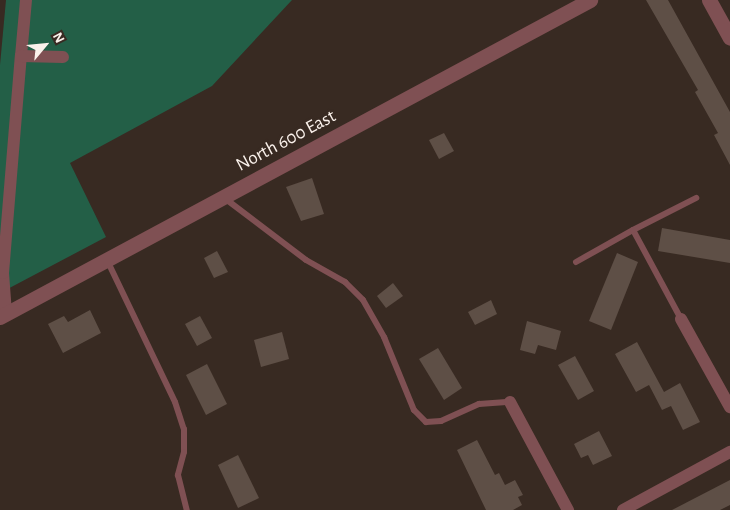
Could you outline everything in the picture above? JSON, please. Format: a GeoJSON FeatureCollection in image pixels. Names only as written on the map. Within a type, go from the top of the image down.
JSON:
{"type":"FeatureCollection","features":[{"type":"Feature","properties":{"kind":"street"},"geometry":{"type":"LineString","coordinates":[[3,315],[3,273],[26,0]]}},
{"type":"Feature","properties":{"kind":"street","name":"North 600 East"},"geometry":{"type":"LineString","coordinates":[[3,315],[590,0]]}},
{"type":"Feature","properties":{"kind":"street"},"geometry":{"type":"LineString","coordinates":[[709,0],[730,38]]}},
{"type":"Feature","properties":{"kind":"street"},"geometry":{"type":"LineString","coordinates":[[20,56],[63,57]]}},
{"type":"Feature","properties":{"kind":"street"},"geometry":{"type":"LineString","coordinates":[[680,320],[730,407]]}},
{"type":"Feature","properties":{"kind":"street"},"geometry":{"type":"LineString","coordinates":[[510,402],[568,510]]}},
{"type":"Feature","properties":{"kind":"street"},"geometry":{"type":"LineString","coordinates":[[623,510],[730,452]]}},
{"type":"Feature","properties":{"kind":"lane"},"geometry":{"type":"LineString","coordinates":[[223,197],[306,260],[345,282],[363,300],[384,337],[414,410],[426,422],[441,421],[479,404],[510,402]]}},
{"type":"Feature","properties":{"kind":"lane"},"geometry":{"type":"LineString","coordinates":[[576,262],[696,198]]}},
{"type":"Feature","properties":{"kind":"lane"},"geometry":{"type":"LineString","coordinates":[[633,230],[680,320]]}},
{"type":"Feature","properties":{"kind":"lane"},"geometry":{"type":"LineString","coordinates":[[106,259],[175,402],[184,429],[184,452],[178,475],[187,510]]}},
{"type":"Feature","properties":{"kind":"green space"},"geometry":{"type":"Polygon","coordinates":[[[6,0],[292,0],[212,86],[70,163],[106,237],[0,293],[0,65],[6,0]]]}},
{"type":"Feature","properties":{"kind":"building"},"geometry":{"type":"Polygon","coordinates":[[[646,0],[668,0],[730,112],[730,165],[714,135],[718,133],[695,92],[698,90],[646,0]]]}},
{"type":"Feature","properties":{"kind":"building"},"geometry":{"type":"Polygon","coordinates":[[[444,133],[454,151],[439,159],[429,140],[444,133]]]}},
{"type":"Feature","properties":{"kind":"building"},"geometry":{"type":"Polygon","coordinates":[[[312,178],[324,214],[301,221],[286,187],[312,178]]]}},
{"type":"Feature","properties":{"kind":"building"},"geometry":{"type":"Polygon","coordinates":[[[662,228],[730,240],[730,263],[658,251],[662,228]]]}},
{"type":"Feature","properties":{"kind":"building"},"geometry":{"type":"Polygon","coordinates":[[[217,251],[228,272],[214,278],[204,258],[217,251]]]}},
{"type":"Feature","properties":{"kind":"building"},"geometry":{"type":"Polygon","coordinates":[[[617,253],[638,262],[611,330],[589,321],[617,253]]]}},
{"type":"Feature","properties":{"kind":"building"},"geometry":{"type":"Polygon","coordinates":[[[393,283],[403,296],[386,308],[377,296],[393,283]]]}},
{"type":"Feature","properties":{"kind":"building"},"geometry":{"type":"Polygon","coordinates":[[[491,300],[497,314],[475,325],[468,312],[491,300]]]}},
{"type":"Feature","properties":{"kind":"building"},"geometry":{"type":"Polygon","coordinates":[[[90,310],[101,333],[63,353],[48,324],[64,316],[68,322],[90,310]]]}},
{"type":"Feature","properties":{"kind":"building"},"geometry":{"type":"Polygon","coordinates":[[[200,316],[212,338],[197,346],[185,324],[200,316]]]}},
{"type":"Feature","properties":{"kind":"building"},"geometry":{"type":"Polygon","coordinates":[[[527,321],[561,331],[556,350],[538,345],[535,354],[520,350],[527,321]]]}},
{"type":"Feature","properties":{"kind":"building"},"geometry":{"type":"Polygon","coordinates":[[[282,332],[289,359],[261,367],[254,340],[282,332]]]}},
{"type":"Feature","properties":{"kind":"building"},"geometry":{"type":"Polygon","coordinates":[[[637,342],[664,392],[680,383],[700,422],[683,430],[671,406],[662,410],[649,385],[636,392],[615,354],[637,342]]]}},
{"type":"Feature","properties":{"kind":"building"},"geometry":{"type":"Polygon","coordinates":[[[438,348],[462,388],[444,400],[419,359],[438,348]]]}},
{"type":"Feature","properties":{"kind":"building"},"geometry":{"type":"Polygon","coordinates":[[[575,356],[594,391],[578,400],[558,365],[575,356]]]}},
{"type":"Feature","properties":{"kind":"building"},"geometry":{"type":"Polygon","coordinates":[[[207,364],[227,404],[206,415],[186,375],[207,364]]]}},
{"type":"Feature","properties":{"kind":"building"},"geometry":{"type":"Polygon","coordinates":[[[599,431],[612,456],[593,465],[588,455],[581,458],[574,444],[599,431]]]}},
{"type":"Feature","properties":{"kind":"building"},"geometry":{"type":"Polygon","coordinates":[[[477,440],[495,475],[499,473],[505,485],[515,480],[523,495],[518,497],[522,505],[513,510],[486,510],[457,450],[477,440]]]}},
{"type":"Feature","properties":{"kind":"building"},"geometry":{"type":"Polygon","coordinates":[[[238,455],[259,498],[238,508],[218,465],[238,455]]]}},
{"type":"Feature","properties":{"kind":"building"},"geometry":{"type":"Polygon","coordinates":[[[730,480],[730,505],[720,510],[672,510],[730,480]]]}}]}
